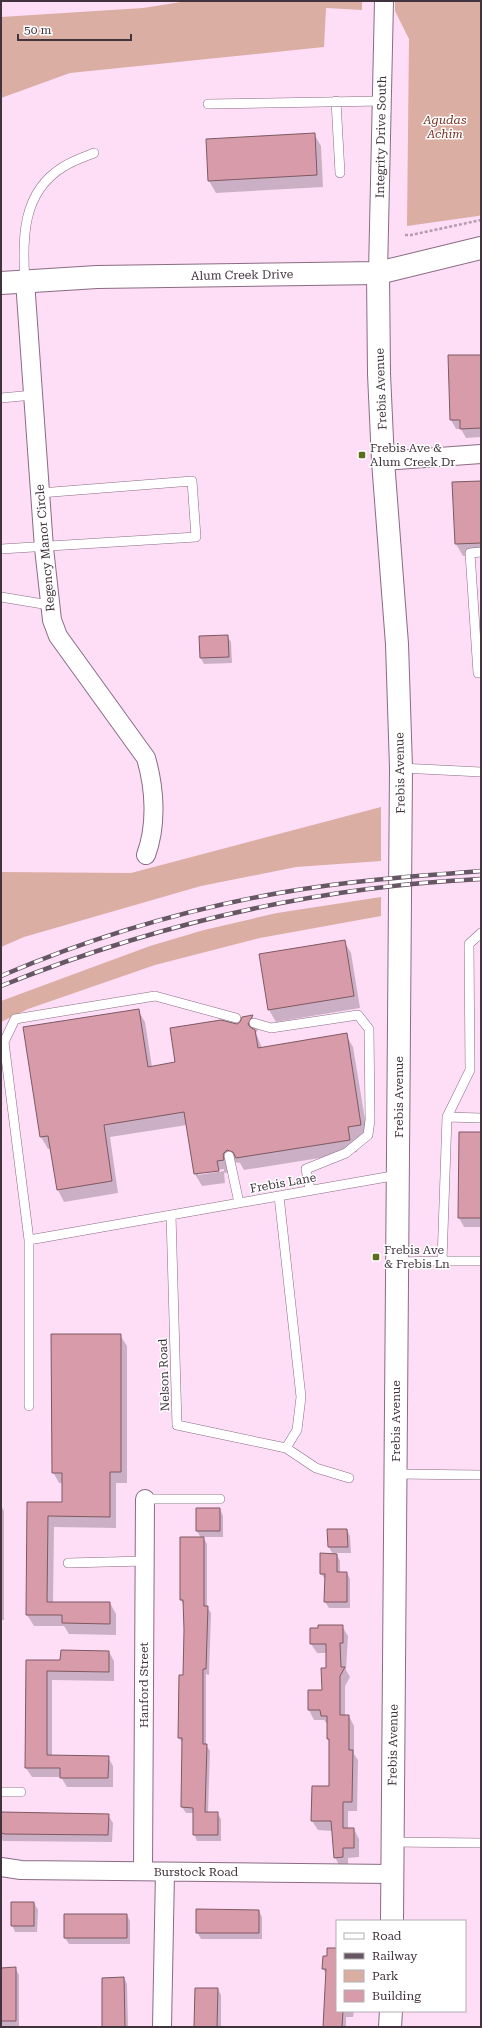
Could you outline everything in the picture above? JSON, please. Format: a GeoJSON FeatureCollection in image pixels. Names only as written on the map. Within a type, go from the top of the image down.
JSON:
{"type":"FeatureCollection","features":[{"type":"Feature","properties":{"kind":"main road","name":"Alum Creek Drive"},"geometry":{"type":"LineString","coordinates":[[1,283],[97,277],[378,273],[481,248]]}},
{"type":"Feature","properties":{"kind":"main road","name":"Frebis Avenue"},"geometry":{"type":"LineString","coordinates":[[378,273],[379,374],[383,461],[397,644],[401,768],[392,1920]]}},
{"type":"Feature","properties":{"kind":"main road"},"geometry":{"type":"LineString","coordinates":[[390,2027],[391,2012]]}},
{"type":"Feature","properties":{"kind":"street","name":"Integrity Drive South"},"geometry":{"type":"LineString","coordinates":[[378,273],[384,1]]}},
{"type":"Feature","properties":{"kind":"street","name":"Regency Manor Circle"},"geometry":{"type":"LineString","coordinates":[[25,281],[49,606],[58,636],[146,758],[152,779],[153,800],[150,844],[146,855]]}},
{"type":"Feature","properties":{"kind":"street"},"geometry":{"type":"LineString","coordinates":[[383,461],[481,454]]}},
{"type":"Feature","properties":{"kind":"street","name":"Hanford Street"},"geometry":{"type":"LineString","coordinates":[[143,1871],[145,1499]]}},
{"type":"Feature","properties":{"kind":"street","name":"Burstock Road"},"geometry":{"type":"LineString","coordinates":[[1,1867],[22,1870],[392,1874]]}},
{"type":"Feature","properties":{"kind":"street"},"geometry":{"type":"LineString","coordinates":[[162,2027],[164,1872]]}},
{"type":"Feature","properties":{"kind":"lane"},"geometry":{"type":"LineString","coordinates":[[336,101],[340,173]]}},
{"type":"Feature","properties":{"kind":"lane"},"geometry":{"type":"LineString","coordinates":[[208,104],[382,101]]}},
{"type":"Feature","properties":{"kind":"lane"},"geometry":{"type":"LineString","coordinates":[[25,281],[23,248],[25,227],[30,208],[38,191],[50,177],[63,166],[94,153]]}},
{"type":"Feature","properties":{"kind":"lane"},"geometry":{"type":"LineString","coordinates":[[1,398],[33,395]]}},
{"type":"Feature","properties":{"kind":"lane"},"geometry":{"type":"LineString","coordinates":[[1,549],[44,548],[196,537],[192,481],[40,493]]}},
{"type":"Feature","properties":{"kind":"lane"},"geometry":{"type":"LineString","coordinates":[[481,552],[470,553],[478,673],[481,673]]}},
{"type":"Feature","properties":{"kind":"lane"},"geometry":{"type":"LineString","coordinates":[[1,597],[49,606]]}},
{"type":"Feature","properties":{"kind":"lane"},"geometry":{"type":"LineString","coordinates":[[401,768],[481,772]]}},
{"type":"Feature","properties":{"kind":"lane"},"geometry":{"type":"LineString","coordinates":[[442,1261],[447,1117],[470,1070],[469,944],[481,933]]}},
{"type":"Feature","properties":{"kind":"lane"},"geometry":{"type":"LineString","coordinates":[[29,1406],[29,1240],[4,1042],[15,1020],[155,996],[236,1018]]}},
{"type":"Feature","properties":{"kind":"lane"},"geometry":{"type":"LineString","coordinates":[[254,1023],[271,1028],[358,1015],[369,1029],[370,1120],[368,1136],[346,1153],[306,1169],[310,1190]]}},
{"type":"Feature","properties":{"kind":"lane"},"geometry":{"type":"LineString","coordinates":[[447,1117],[481,1118]]}},
{"type":"Feature","properties":{"kind":"lane"},"geometry":{"type":"LineString","coordinates":[[229,1156],[239,1203]]}},
{"type":"Feature","properties":{"kind":"lane","name":"Frebis Lane"},"geometry":{"type":"LineString","coordinates":[[29,1240],[398,1175]]}},
{"type":"Feature","properties":{"kind":"lane"},"geometry":{"type":"LineString","coordinates":[[279,1196],[300,1397],[297,1430],[286,1448]]}},
{"type":"Feature","properties":{"kind":"lane","name":"Nelson Road"},"geometry":{"type":"LineString","coordinates":[[171,1215],[177,1425],[286,1448],[316,1468],[349,1478]]}},
{"type":"Feature","properties":{"kind":"lane"},"geometry":{"type":"LineString","coordinates":[[397,1262],[481,1261]]}},
{"type":"Feature","properties":{"kind":"lane"},"geometry":{"type":"LineString","coordinates":[[396,1474],[481,1475]]}},
{"type":"Feature","properties":{"kind":"lane"},"geometry":{"type":"LineString","coordinates":[[145,1499],[220,1499]]}},
{"type":"Feature","properties":{"kind":"lane"},"geometry":{"type":"LineString","coordinates":[[68,1563],[145,1561]]}},
{"type":"Feature","properties":{"kind":"lane"},"geometry":{"type":"LineString","coordinates":[[1,1792],[21,1792]]}},
{"type":"Feature","properties":{"kind":"lane"},"geometry":{"type":"LineString","coordinates":[[392,1842],[481,1843]]}},
{"type":"Feature","properties":{"kind":"path"},"geometry":{"type":"LineString","coordinates":[[405,234],[411,235],[481,220]]}},
{"type":"Feature","properties":{"kind":"green space"},"geometry":{"type":"Polygon","coordinates":[[[187,1],[362,1],[362,10],[326,8],[324,47],[70,73],[1,98],[1,17],[143,8],[187,1]]]}},
{"type":"Feature","properties":{"kind":"green space","name":"Agudas Achim"},"geometry":{"type":"Polygon","coordinates":[[[395,1],[481,1],[481,215],[407,226],[409,39],[395,11],[395,1]]]}},
{"type":"Feature","properties":{"kind":"green space"},"geometry":{"type":"Polygon","coordinates":[[[381,807],[381,861],[296,867],[201,886],[24,937],[1,947],[1,872],[131,873],[381,807]]]}},
{"type":"Feature","properties":{"kind":"green space"},"geometry":{"type":"Polygon","coordinates":[[[381,897],[381,916],[260,938],[155,965],[28,1009],[1,1022],[1,1001],[150,946],[204,930],[277,913],[381,897]]]}},
{"type":"Feature","properties":{"kind":"building"},"geometry":{"type":"Polygon","coordinates":[[[315,133],[317,175],[208,181],[206,139],[315,133]]]}},
{"type":"Feature","properties":{"kind":"building"},"geometry":{"type":"Polygon","coordinates":[[[448,355],[481,355],[481,428],[460,429],[460,420],[450,420],[448,355]]]}},
{"type":"Feature","properties":{"kind":"building"},"geometry":{"type":"Polygon","coordinates":[[[481,481],[481,543],[455,544],[452,482],[481,481]]]}},
{"type":"Feature","properties":{"kind":"building"},"geometry":{"type":"Polygon","coordinates":[[[228,635],[229,657],[200,658],[199,636],[228,635]]]}},
{"type":"Feature","properties":{"kind":"building"},"geometry":{"type":"Polygon","coordinates":[[[345,940],[354,996],[268,1010],[259,954],[345,940]]]}},
{"type":"Feature","properties":{"kind":"building"},"geometry":{"type":"Polygon","coordinates":[[[139,1009],[148,1067],[175,1062],[170,1028],[221,1020],[237,1024],[240,1022],[242,1017],[253,1015],[248,1024],[255,1030],[258,1048],[347,1033],[361,1125],[348,1127],[350,1140],[236,1158],[233,1152],[227,1150],[223,1154],[224,1160],[217,1161],[219,1171],[194,1174],[184,1112],[104,1125],[112,1181],[57,1190],[48,1136],[40,1137],[23,1027],[139,1009]]]}},
{"type":"Feature","properties":{"kind":"building"},"geometry":{"type":"Polygon","coordinates":[[[459,1132],[481,1132],[481,1218],[458,1218],[459,1132]]]}},
{"type":"Feature","properties":{"kind":"building"},"geometry":{"type":"Polygon","coordinates":[[[51,1334],[121,1334],[121,1472],[110,1472],[110,1517],[48,1516],[47,1602],[110,1602],[110,1624],[62,1623],[62,1615],[26,1615],[27,1502],[62,1502],[62,1473],[52,1473],[51,1334]]]}},
{"type":"Feature","properties":{"kind":"building"},"geometry":{"type":"Polygon","coordinates":[[[196,1508],[220,1508],[220,1531],[196,1531],[196,1508]]]}},
{"type":"Feature","properties":{"kind":"building"},"geometry":{"type":"Polygon","coordinates":[[[327,1529],[347,1529],[348,1547],[328,1547],[327,1529]]]}},
{"type":"Feature","properties":{"kind":"building"},"geometry":{"type":"Polygon","coordinates":[[[180,1537],[204,1537],[204,1606],[208,1606],[206,1669],[203,1669],[203,1744],[207,1744],[205,1812],[218,1812],[218,1835],[193,1835],[193,1808],[181,1807],[182,1738],[178,1738],[179,1675],[183,1675],[184,1630],[183,1600],[180,1600],[180,1537]]]}},
{"type":"Feature","properties":{"kind":"building"},"geometry":{"type":"Polygon","coordinates":[[[320,1553],[337,1554],[337,1572],[347,1572],[347,1602],[324,1602],[325,1574],[320,1574],[320,1553]]]}},
{"type":"Feature","properties":{"kind":"building"},"geometry":{"type":"Polygon","coordinates":[[[318,1625],[343,1625],[343,1643],[340,1643],[341,1667],[345,1667],[340,1676],[340,1715],[349,1715],[349,1750],[353,1750],[352,1802],[343,1802],[343,1828],[354,1828],[354,1848],[343,1848],[343,1857],[334,1858],[331,1821],[311,1821],[312,1786],[329,1786],[329,1739],[327,1739],[327,1716],[321,1716],[320,1710],[308,1710],[308,1690],[322,1690],[321,1668],[326,1668],[326,1644],[310,1644],[310,1628],[318,1628],[318,1625]]]}},
{"type":"Feature","properties":{"kind":"building"},"geometry":{"type":"Polygon","coordinates":[[[61,1650],[109,1651],[109,1672],[47,1671],[47,1755],[109,1756],[108,1778],[60,1778],[60,1768],[25,1768],[26,1660],[60,1660],[61,1650]]]}},
{"type":"Feature","properties":{"kind":"building"},"geometry":{"type":"Polygon","coordinates":[[[1,1812],[109,1814],[108,1835],[5,1834],[1,1833],[1,1812]]]}},
{"type":"Feature","properties":{"kind":"building"},"geometry":{"type":"Polygon","coordinates":[[[11,1902],[34,1902],[34,1926],[11,1926],[11,1902]]]}},
{"type":"Feature","properties":{"kind":"building"},"geometry":{"type":"Polygon","coordinates":[[[196,1909],[259,1910],[259,1933],[196,1933],[196,1909]]]}},
{"type":"Feature","properties":{"kind":"building"},"geometry":{"type":"Polygon","coordinates":[[[64,1914],[127,1914],[127,1938],[64,1938],[64,1914]]]}},
{"type":"Feature","properties":{"kind":"building"},"geometry":{"type":"Polygon","coordinates":[[[327,1948],[336,1948],[336,2012],[343,2012],[342,2027],[323,2027],[326,1969],[322,1969],[323,1956],[327,1956],[327,1948]]]}},
{"type":"Feature","properties":{"kind":"building"},"geometry":{"type":"Polygon","coordinates":[[[16,1967],[16,2021],[1,2021],[1,1968],[16,1967]]]}},
{"type":"Feature","properties":{"kind":"building"},"geometry":{"type":"Polygon","coordinates":[[[124,1977],[125,2027],[102,2027],[102,1978],[124,1977]]]}},
{"type":"Feature","properties":{"kind":"building"},"geometry":{"type":"Polygon","coordinates":[[[195,1988],[218,1988],[217,2027],[194,2027],[195,1988]]]}},
{"type":"Feature","properties":{"kind":"railway"},"geometry":{"type":"LineString","coordinates":[[1,976],[69,949],[138,927],[243,900],[355,882],[481,871]]}},
{"type":"Feature","properties":{"kind":"railway"},"geometry":{"type":"LineString","coordinates":[[1,986],[118,944],[236,912],[357,890],[419,883],[481,879]]}},
{"type":"Feature","properties":{"kind":"place","name":"Frebis Ave & Alum Creek Dr"},"geometry":{"type":"Point","coordinates":[362,455]}},
{"type":"Feature","properties":{"kind":"place","name":"Frebis Ave & Frebis Ln"},"geometry":{"type":"Point","coordinates":[376,1257]}}]}
